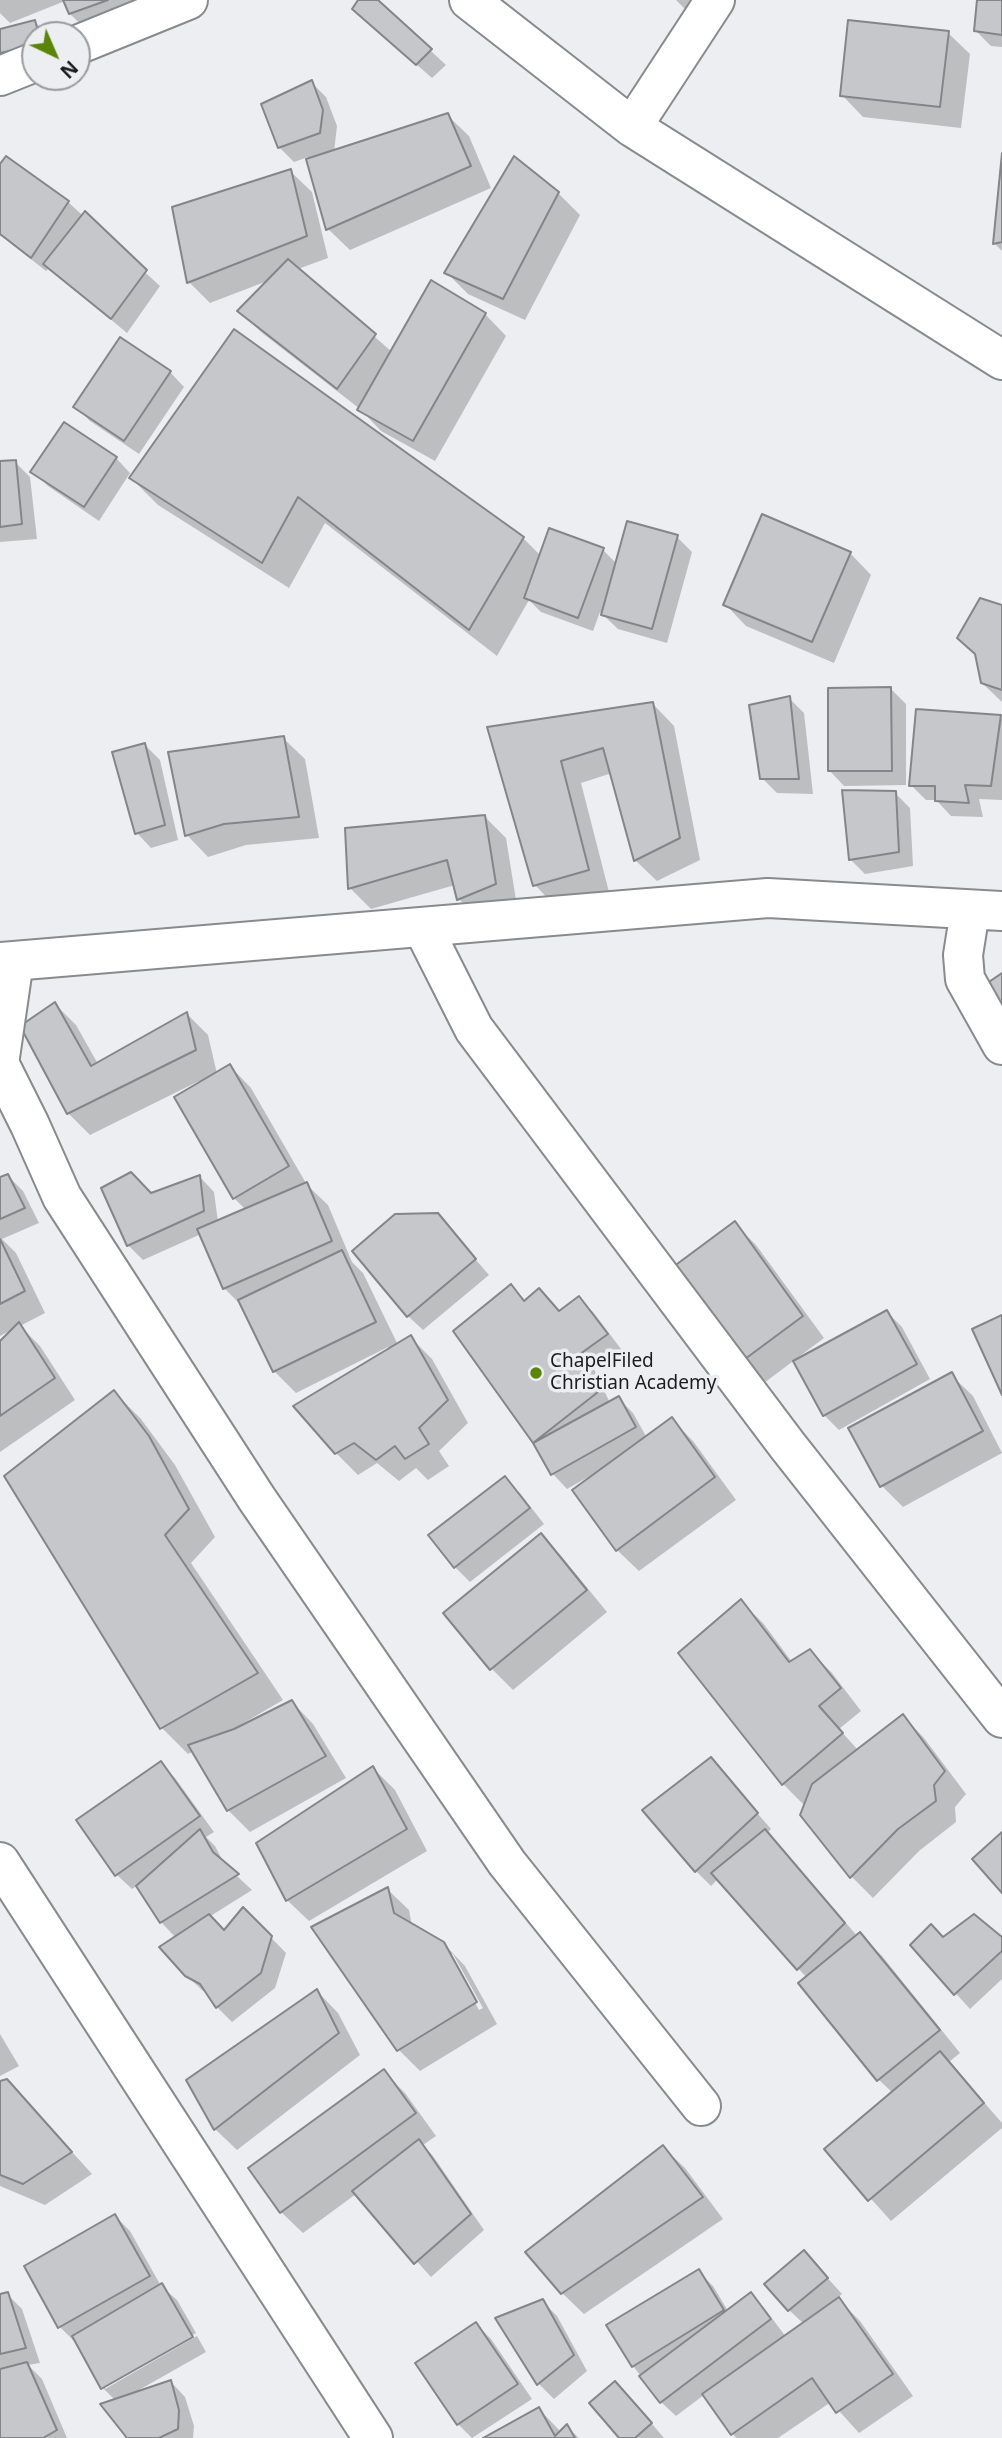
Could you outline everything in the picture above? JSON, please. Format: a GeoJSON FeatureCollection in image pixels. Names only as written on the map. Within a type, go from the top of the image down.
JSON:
{"type":"FeatureCollection","features":[{"type":"Feature","properties":{"kind":"street"},"geometry":{"type":"LineString","coordinates":[[91,39],[188,0]]}},
{"type":"Feature","properties":{"kind":"street"},"geometry":{"type":"LineString","coordinates":[[469,0],[632,127],[1002,360]]}},
{"type":"Feature","properties":{"kind":"street"},"geometry":{"type":"LineString","coordinates":[[632,127],[715,0]]}},
{"type":"Feature","properties":{"kind":"street"},"geometry":{"type":"LineString","coordinates":[[0,76],[21,68]]}},
{"type":"Feature","properties":{"kind":"street"},"geometry":{"type":"LineString","coordinates":[[0,1058],[7,962],[768,898],[986,911],[963,955],[965,979],[1002,1045]]}},
{"type":"Feature","properties":{"kind":"street"},"geometry":{"type":"LineString","coordinates":[[423,928],[474,1029],[787,1446],[1002,1718]]}},
{"type":"Feature","properties":{"kind":"street"},"geometry":{"type":"LineString","coordinates":[[0,1065],[62,1197],[257,1499],[507,1863],[701,2106]]}},
{"type":"Feature","properties":{"kind":"street"},"geometry":{"type":"LineString","coordinates":[[0,1862],[373,2438]]}},
{"type":"Feature","properties":{"kind":"building"},"geometry":{"type":"Polygon","coordinates":[[[63,0],[108,0],[69,14],[63,0]]]}},
{"type":"Feature","properties":{"kind":"building"},"geometry":{"type":"Polygon","coordinates":[[[358,0],[378,0],[432,49],[416,65],[352,9],[358,0]]]}},
{"type":"Feature","properties":{"kind":"building"},"geometry":{"type":"Polygon","coordinates":[[[977,0],[1002,0],[1002,35],[974,31],[977,0]]]}},
{"type":"Feature","properties":{"kind":"building"},"geometry":{"type":"Polygon","coordinates":[[[848,20],[949,31],[940,107],[840,96],[848,20]]]}},
{"type":"Feature","properties":{"kind":"building"},"geometry":{"type":"Polygon","coordinates":[[[21,24],[21,48],[0,53],[0,29],[21,24]]]}},
{"type":"Feature","properties":{"kind":"building"},"geometry":{"type":"Polygon","coordinates":[[[312,80],[323,110],[320,133],[278,148],[261,104],[312,80]]]}},
{"type":"Feature","properties":{"kind":"building"},"geometry":{"type":"Polygon","coordinates":[[[448,113],[471,166],[326,230],[306,159],[448,113]]]}},
{"type":"Feature","properties":{"kind":"building"},"geometry":{"type":"Polygon","coordinates":[[[1002,153],[1002,242],[993,244],[1002,153]]]}},
{"type":"Feature","properties":{"kind":"building"},"geometry":{"type":"Polygon","coordinates":[[[6,156],[69,201],[31,258],[0,234],[0,164],[6,156]]]}},
{"type":"Feature","properties":{"kind":"building"},"geometry":{"type":"Polygon","coordinates":[[[514,156],[559,192],[503,299],[444,273],[514,156]]]}},
{"type":"Feature","properties":{"kind":"building"},"geometry":{"type":"Polygon","coordinates":[[[291,169],[307,236],[187,283],[172,207],[291,169]]]}},
{"type":"Feature","properties":{"kind":"building"},"geometry":{"type":"Polygon","coordinates":[[[85,211],[147,270],[111,319],[43,264],[85,211]]]}},
{"type":"Feature","properties":{"kind":"building"},"geometry":{"type":"Polygon","coordinates":[[[288,259],[376,334],[337,389],[237,311],[288,259]]]}},
{"type":"Feature","properties":{"kind":"building"},"geometry":{"type":"Polygon","coordinates":[[[431,280],[486,313],[413,441],[357,410],[431,280]]]}},
{"type":"Feature","properties":{"kind":"building"},"geometry":{"type":"Polygon","coordinates":[[[234,329],[524,537],[469,630],[298,497],[262,563],[129,478],[234,329]]]}},
{"type":"Feature","properties":{"kind":"building"},"geometry":{"type":"Polygon","coordinates":[[[120,337],[171,371],[124,441],[73,407],[120,337]]]}},
{"type":"Feature","properties":{"kind":"building"},"geometry":{"type":"Polygon","coordinates":[[[64,422],[117,457],[84,507],[30,472],[64,422]]]}},
{"type":"Feature","properties":{"kind":"building"},"geometry":{"type":"Polygon","coordinates":[[[16,460],[22,524],[0,527],[0,461],[16,460]]]}},
{"type":"Feature","properties":{"kind":"building"},"geometry":{"type":"Polygon","coordinates":[[[762,514],[851,552],[812,642],[723,605],[762,514]]]}},
{"type":"Feature","properties":{"kind":"building"},"geometry":{"type":"Polygon","coordinates":[[[627,521],[678,535],[652,629],[601,615],[627,521]]]}},
{"type":"Feature","properties":{"kind":"building"},"geometry":{"type":"Polygon","coordinates":[[[549,528],[604,548],[578,618],[524,598],[549,528]]]}},
{"type":"Feature","properties":{"kind":"building"},"geometry":{"type":"Polygon","coordinates":[[[980,598],[1002,605],[1002,690],[981,683],[975,654],[957,638],[980,598]]]}},
{"type":"Feature","properties":{"kind":"building"},"geometry":{"type":"Polygon","coordinates":[[[891,687],[892,771],[828,771],[828,688],[891,687]]]}},
{"type":"Feature","properties":{"kind":"building"},"geometry":{"type":"Polygon","coordinates":[[[790,696],[799,779],[760,779],[749,705],[790,696]]]}},
{"type":"Feature","properties":{"kind":"building"},"geometry":{"type":"Polygon","coordinates":[[[653,702],[680,838],[634,861],[603,748],[561,761],[589,870],[533,886],[487,727],[653,702]]]}},
{"type":"Feature","properties":{"kind":"building"},"geometry":{"type":"Polygon","coordinates":[[[916,709],[1001,715],[991,786],[965,785],[969,803],[935,801],[935,786],[909,786],[916,709]]]}},
{"type":"Feature","properties":{"kind":"building"},"geometry":{"type":"Polygon","coordinates":[[[284,736],[299,817],[224,824],[185,836],[168,752],[284,736]]]}},
{"type":"Feature","properties":{"kind":"building"},"geometry":{"type":"Polygon","coordinates":[[[145,743],[165,825],[135,834],[112,752],[145,743]]]}},
{"type":"Feature","properties":{"kind":"building"},"geometry":{"type":"Polygon","coordinates":[[[842,790],[896,791],[899,852],[849,860],[842,790]]]}},
{"type":"Feature","properties":{"kind":"building"},"geometry":{"type":"Polygon","coordinates":[[[485,815],[496,884],[457,900],[447,860],[348,889],[345,828],[485,815]]]}},
{"type":"Feature","properties":{"kind":"building"},"geometry":{"type":"Polygon","coordinates":[[[1002,973],[1002,1019],[980,988],[1002,973]]]}},
{"type":"Feature","properties":{"kind":"building"},"geometry":{"type":"Polygon","coordinates":[[[55,1002],[91,1066],[187,1012],[196,1050],[67,1114],[20,1026],[55,1002]]]}},
{"type":"Feature","properties":{"kind":"building"},"geometry":{"type":"Polygon","coordinates":[[[230,1064],[289,1166],[233,1199],[174,1097],[230,1064]]]}},
{"type":"Feature","properties":{"kind":"building"},"geometry":{"type":"Polygon","coordinates":[[[131,1172],[151,1193],[200,1175],[204,1211],[127,1246],[101,1188],[131,1172]]]}},
{"type":"Feature","properties":{"kind":"building"},"geometry":{"type":"Polygon","coordinates":[[[8,1174],[25,1208],[0,1219],[0,1177],[8,1174]]]}},
{"type":"Feature","properties":{"kind":"building"},"geometry":{"type":"Polygon","coordinates":[[[307,1182],[332,1241],[223,1289],[197,1229],[307,1182]]]}},
{"type":"Feature","properties":{"kind":"building"},"geometry":{"type":"Polygon","coordinates":[[[438,1213],[476,1259],[407,1317],[352,1251],[395,1214],[438,1213]]]}},
{"type":"Feature","properties":{"kind":"building"},"geometry":{"type":"Polygon","coordinates":[[[735,1221],[803,1316],[741,1362],[673,1267],[735,1221]]]}},
{"type":"Feature","properties":{"kind":"building"},"geometry":{"type":"Polygon","coordinates":[[[0,1239],[25,1291],[0,1304],[0,1239]]]}},
{"type":"Feature","properties":{"kind":"building"},"geometry":{"type":"Polygon","coordinates":[[[342,1250],[376,1322],[273,1372],[238,1300],[342,1250]]]}},
{"type":"Feature","properties":{"kind":"building","name":"ChapelFiled Christian Academy"},"geometry":{"type":"Polygon","coordinates":[[[511,1284],[524,1301],[539,1288],[559,1311],[579,1296],[608,1334],[580,1354],[598,1392],[533,1443],[453,1331],[511,1284]]]}},
{"type":"Feature","properties":{"kind":"building"},"geometry":{"type":"Polygon","coordinates":[[[887,1310],[917,1364],[823,1416],[793,1361],[887,1310]]]}},
{"type":"Feature","properties":{"kind":"building"},"geometry":{"type":"Polygon","coordinates":[[[1002,1315],[1002,1395],[972,1329],[1002,1315]]]}},
{"type":"Feature","properties":{"kind":"building"},"geometry":{"type":"Polygon","coordinates":[[[19,1322],[55,1378],[0,1416],[0,1341],[19,1322]]]}},
{"type":"Feature","properties":{"kind":"building"},"geometry":{"type":"Polygon","coordinates":[[[411,1335],[448,1400],[419,1428],[429,1444],[405,1459],[395,1446],[376,1460],[354,1443],[335,1454],[293,1406],[411,1335]]]}},
{"type":"Feature","properties":{"kind":"building"},"geometry":{"type":"Polygon","coordinates":[[[952,1372],[983,1431],[880,1487],[848,1428],[952,1372]]]}},
{"type":"Feature","properties":{"kind":"building"},"geometry":{"type":"Polygon","coordinates":[[[114,1390],[149,1436],[189,1509],[165,1535],[258,1673],[160,1729],[4,1476],[114,1390]]]}},
{"type":"Feature","properties":{"kind":"building"},"geometry":{"type":"Polygon","coordinates":[[[619,1396],[636,1427],[551,1475],[533,1443],[619,1396]]]}},
{"type":"Feature","properties":{"kind":"building"},"geometry":{"type":"Polygon","coordinates":[[[672,1417],[715,1477],[616,1551],[572,1490],[672,1417]]]}},
{"type":"Feature","properties":{"kind":"building"},"geometry":{"type":"Polygon","coordinates":[[[505,1476],[530,1508],[454,1568],[428,1535],[505,1476]]]}},
{"type":"Feature","properties":{"kind":"building"},"geometry":{"type":"Polygon","coordinates":[[[541,1533],[587,1590],[490,1670],[443,1613],[541,1533]]]}},
{"type":"Feature","properties":{"kind":"building"},"geometry":{"type":"Polygon","coordinates":[[[741,1599],[789,1662],[810,1649],[841,1688],[819,1706],[843,1733],[782,1785],[678,1653],[741,1599]]]}},
{"type":"Feature","properties":{"kind":"building"},"geometry":{"type":"Polygon","coordinates":[[[292,1700],[326,1756],[227,1811],[188,1745],[234,1729],[292,1700]]]}},
{"type":"Feature","properties":{"kind":"building"},"geometry":{"type":"Polygon","coordinates":[[[903,1714],[945,1771],[934,1785],[936,1801],[898,1829],[850,1878],[800,1815],[812,1784],[903,1714]]]}},
{"type":"Feature","properties":{"kind":"building"},"geometry":{"type":"Polygon","coordinates":[[[711,1757],[758,1813],[695,1872],[642,1810],[711,1757]]]}},
{"type":"Feature","properties":{"kind":"building"},"geometry":{"type":"Polygon","coordinates":[[[161,1761],[200,1816],[115,1876],[76,1820],[161,1761]]]}},
{"type":"Feature","properties":{"kind":"building"},"geometry":{"type":"Polygon","coordinates":[[[373,1766],[407,1829],[286,1901],[256,1843],[373,1766]]]}},
{"type":"Feature","properties":{"kind":"building"},"geometry":{"type":"Polygon","coordinates":[[[200,1829],[213,1852],[239,1874],[160,1923],[136,1886],[200,1829]]]}},
{"type":"Feature","properties":{"kind":"building"},"geometry":{"type":"Polygon","coordinates":[[[765,1829],[845,1923],[797,1970],[711,1873],[765,1829]]]}},
{"type":"Feature","properties":{"kind":"building"},"geometry":{"type":"Polygon","coordinates":[[[1002,1832],[1002,1893],[972,1859],[1002,1832]]]}},
{"type":"Feature","properties":{"kind":"building"},"geometry":{"type":"Polygon","coordinates":[[[388,1887],[394,1913],[444,1942],[477,2002],[397,2051],[311,1927],[388,1887]]]}},
{"type":"Feature","properties":{"kind":"building"},"geometry":{"type":"Polygon","coordinates":[[[243,1907],[272,1936],[261,1973],[216,2008],[200,1984],[185,1976],[159,1947],[209,1914],[224,1930],[243,1907]]]}},
{"type":"Feature","properties":{"kind":"building"},"geometry":{"type":"Polygon","coordinates":[[[974,1914],[1002,1937],[1002,1951],[954,1995],[910,1945],[931,1924],[943,1937],[974,1914]]]}},
{"type":"Feature","properties":{"kind":"building"},"geometry":{"type":"Polygon","coordinates":[[[860,1932],[940,2030],[877,2081],[798,1983],[860,1932]]]}},
{"type":"Feature","properties":{"kind":"building"},"geometry":{"type":"Polygon","coordinates":[[[317,1989],[339,2033],[214,2130],[186,2080],[317,1989]]]}},
{"type":"Feature","properties":{"kind":"building"},"geometry":{"type":"Polygon","coordinates":[[[940,2051],[984,2103],[868,2201],[824,2149],[940,2051]]]}},
{"type":"Feature","properties":{"kind":"building"},"geometry":{"type":"Polygon","coordinates":[[[384,2069],[416,2113],[280,2213],[248,2168],[384,2069]]]}},
{"type":"Feature","properties":{"kind":"building"},"geometry":{"type":"Polygon","coordinates":[[[7,2079],[72,2152],[23,2184],[0,2175],[0,2081],[7,2079]]]}},
{"type":"Feature","properties":{"kind":"building"},"geometry":{"type":"Polygon","coordinates":[[[419,2139],[471,2214],[414,2264],[352,2191],[419,2139]]]}},
{"type":"Feature","properties":{"kind":"building"},"geometry":{"type":"Polygon","coordinates":[[[663,2145],[703,2197],[561,2294],[525,2252],[663,2145]]]}},
{"type":"Feature","properties":{"kind":"building"},"geometry":{"type":"Polygon","coordinates":[[[115,2214],[150,2276],[58,2328],[24,2266],[115,2214]]]}},
{"type":"Feature","properties":{"kind":"building"},"geometry":{"type":"Polygon","coordinates":[[[804,2250],[828,2278],[788,2311],[764,2284],[804,2250]]]}},
{"type":"Feature","properties":{"kind":"building"},"geometry":{"type":"Polygon","coordinates":[[[699,2269],[724,2310],[632,2367],[606,2325],[699,2269]]]}},
{"type":"Feature","properties":{"kind":"building"},"geometry":{"type":"Polygon","coordinates":[[[162,2283],[193,2337],[101,2389],[72,2336],[162,2283]]]}},
{"type":"Feature","properties":{"kind":"building"},"geometry":{"type":"Polygon","coordinates":[[[8,2292],[26,2348],[0,2354],[0,2294],[8,2292]]]}},
{"type":"Feature","properties":{"kind":"building"},"geometry":{"type":"Polygon","coordinates":[[[751,2292],[771,2319],[660,2403],[639,2376],[751,2292]]]}},
{"type":"Feature","properties":{"kind":"building"},"geometry":{"type":"Polygon","coordinates":[[[839,2297],[893,2374],[836,2413],[812,2378],[731,2435],[702,2394],[839,2297]]]}},
{"type":"Feature","properties":{"kind":"building"},"geometry":{"type":"Polygon","coordinates":[[[543,2299],[574,2355],[537,2385],[495,2318],[543,2299]]]}},
{"type":"Feature","properties":{"kind":"building"},"geometry":{"type":"Polygon","coordinates":[[[476,2322],[518,2384],[457,2425],[415,2363],[476,2322]]]}},
{"type":"Feature","properties":{"kind":"building"},"geometry":{"type":"Polygon","coordinates":[[[27,2362],[57,2430],[43,2438],[0,2438],[0,2369],[27,2362]]]}},
{"type":"Feature","properties":{"kind":"building"},"geometry":{"type":"Polygon","coordinates":[[[171,2380],[179,2410],[178,2429],[159,2438],[127,2438],[100,2404],[171,2380]]]}},
{"type":"Feature","properties":{"kind":"building"},"geometry":{"type":"Polygon","coordinates":[[[615,2381],[652,2423],[635,2438],[619,2438],[589,2403],[615,2381]]]}},
{"type":"Feature","properties":{"kind":"building"},"geometry":{"type":"Polygon","coordinates":[[[539,2407],[555,2436],[567,2424],[575,2438],[483,2438],[539,2407]]]}},
{"type":"Feature","properties":{"kind":"place","name":"ChapelFiled Christian Academy"},"geometry":{"type":"Point","coordinates":[536,1373]}}]}
